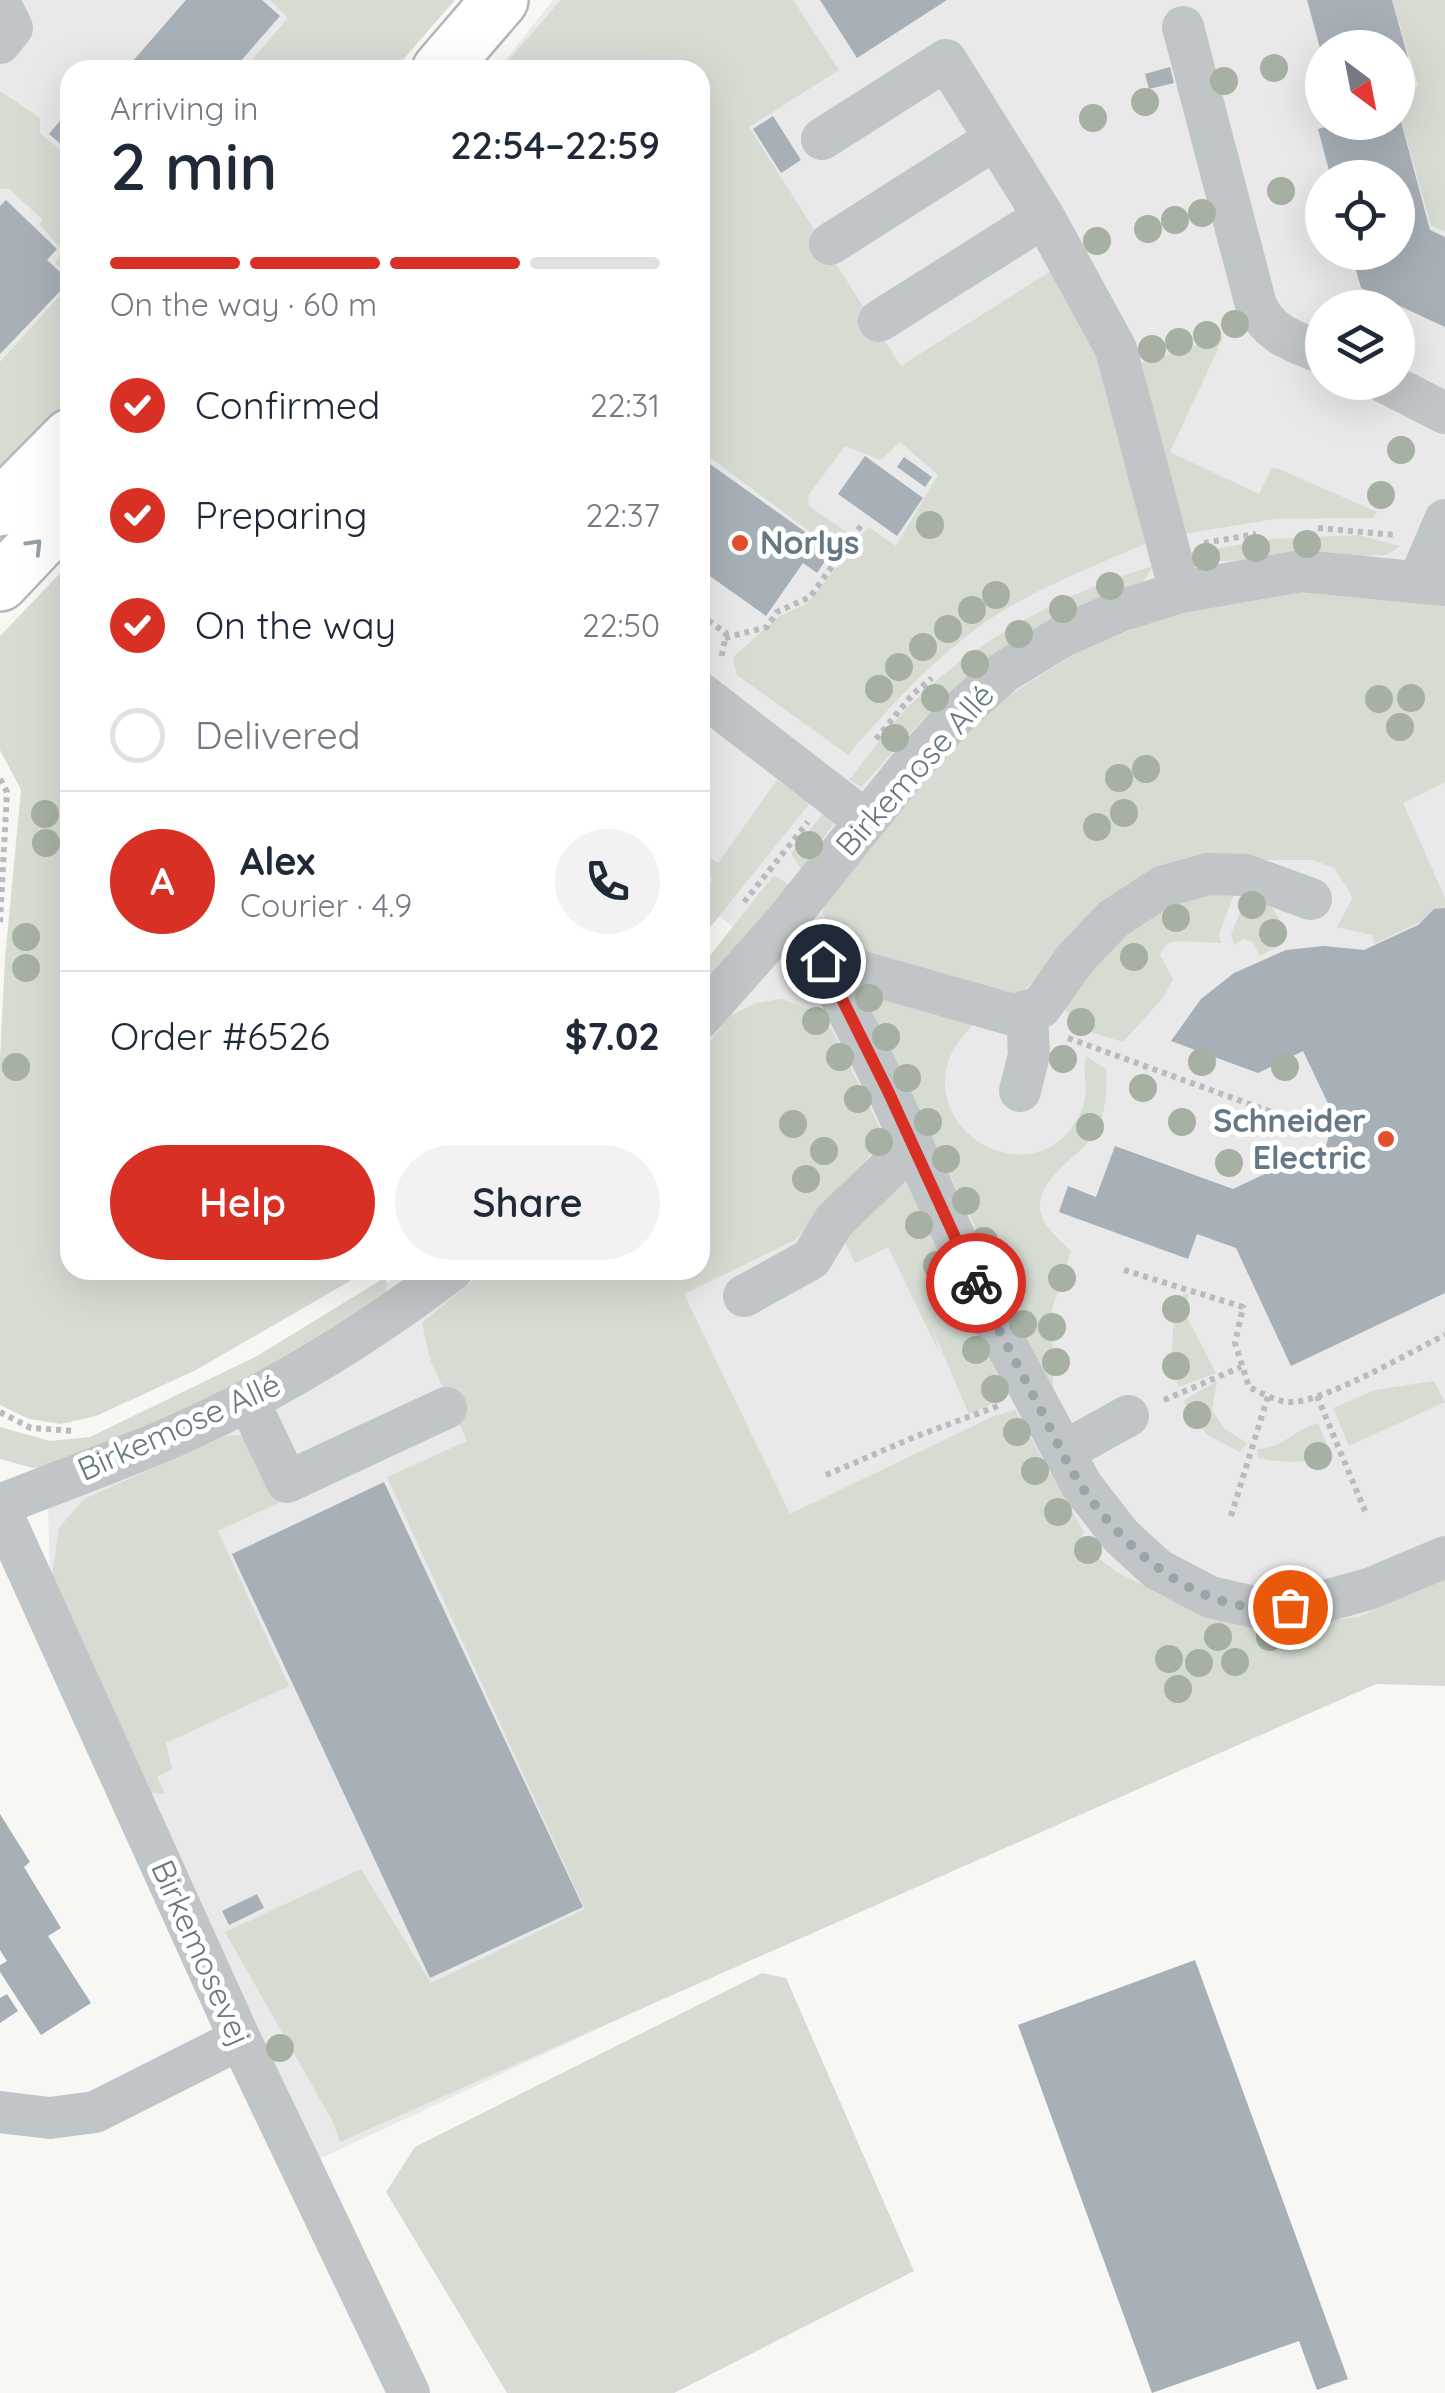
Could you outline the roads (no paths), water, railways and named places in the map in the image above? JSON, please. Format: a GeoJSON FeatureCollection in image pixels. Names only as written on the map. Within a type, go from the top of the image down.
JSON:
{"type":"FeatureCollection","features":[{"type":"Feature","properties":{"kind":"main road"},"geometry":{"type":"LineString","coordinates":[[449,60],[500,0]]}},
{"type":"Feature","properties":{"kind":"main road"},"geometry":{"type":"LineString","coordinates":[[0,508],[60,448]]}},
{"type":"Feature","properties":{"kind":"main road"},"geometry":{"type":"LineString","coordinates":[[0,582],[60,520]]}},
{"type":"Feature","properties":{"kind":"street"},"geometry":{"type":"LineString","coordinates":[[0,4],[12,28],[0,43]]}},
{"type":"Feature","properties":{"kind":"street"},"geometry":{"type":"LineString","coordinates":[[1183,27],[1256,306],[1264,324],[1305,345]]}},
{"type":"Feature","properties":{"kind":"street"},"geometry":{"type":"LineString","coordinates":[[822,139],[946,60],[1044,217],[1116,350],[1180,592]]}},
{"type":"Feature","properties":{"kind":"street"},"geometry":{"type":"LineString","coordinates":[[830,244],[996,138]]}},
{"type":"Feature","properties":{"kind":"street"},"geometry":{"type":"LineString","coordinates":[[879,321],[1044,217]]}},
{"type":"Feature","properties":{"kind":"street"},"geometry":{"type":"LineString","coordinates":[[1415,398],[1445,413]]}},
{"type":"Feature","properties":{"kind":"street","name":"Birkemose Allé"},"geometry":{"type":"LineString","coordinates":[[710,1007],[957,714],[1004,672],[1063,636],[1180,592],[1302,571],[1432,583],[1445,520]]}},
{"type":"Feature","properties":{"kind":"street"},"geometry":{"type":"LineString","coordinates":[[710,702],[866,821]]}},
{"type":"Feature","properties":{"kind":"street"},"geometry":{"type":"LineString","coordinates":[[823,961],[1027,1017],[1041,1006],[1075,958],[1113,919],[1162,887],[1208,874],[1245,875],[1311,898]]}},
{"type":"Feature","properties":{"kind":"street"},"geometry":{"type":"LineString","coordinates":[[785,922],[823,961],[990,1314],[1082,1486],[1121,1536],[1158,1569],[1210,1598],[1267,1610],[1314,1604],[1370,1589],[1445,1556]]}},
{"type":"Feature","properties":{"kind":"street"},"geometry":{"type":"LineString","coordinates":[[1020,1091],[1029,1055],[1027,1017]]}},
{"type":"Feature","properties":{"kind":"street"},"geometry":{"type":"LineString","coordinates":[[744,1296],[811,1259],[834,1221],[913,1145]]}},
{"type":"Feature","properties":{"kind":"street","name":"Birkemose Allé"},"geometry":{"type":"LineString","coordinates":[[0,1507],[189,1430],[248,1400],[296,1374],[439,1280]]}},
{"type":"Feature","properties":{"kind":"street"},"geometry":{"type":"LineString","coordinates":[[248,1400],[287,1482],[446,1408]]}},
{"type":"Feature","properties":{"kind":"street"},"geometry":{"type":"LineString","coordinates":[[1064,1452],[1128,1416]]}},
{"type":"Feature","properties":{"kind":"street","name":"Birkemosevej"},"geometry":{"type":"LineString","coordinates":[[0,1507],[240,2039],[409,2393]]}},
{"type":"Feature","properties":{"kind":"street"},"geometry":{"type":"LineString","coordinates":[[0,2112],[50,2118],[94,2112],[240,2039]]}},
{"type":"Feature","properties":{"kind":"place","name":"Norlys"},"geometry":{"type":"Point","coordinates":[740,543]}},
{"type":"Feature","properties":{"kind":"place","name":"Schneider Electric"},"geometry":{"type":"Point","coordinates":[1386,1139]}}]}
